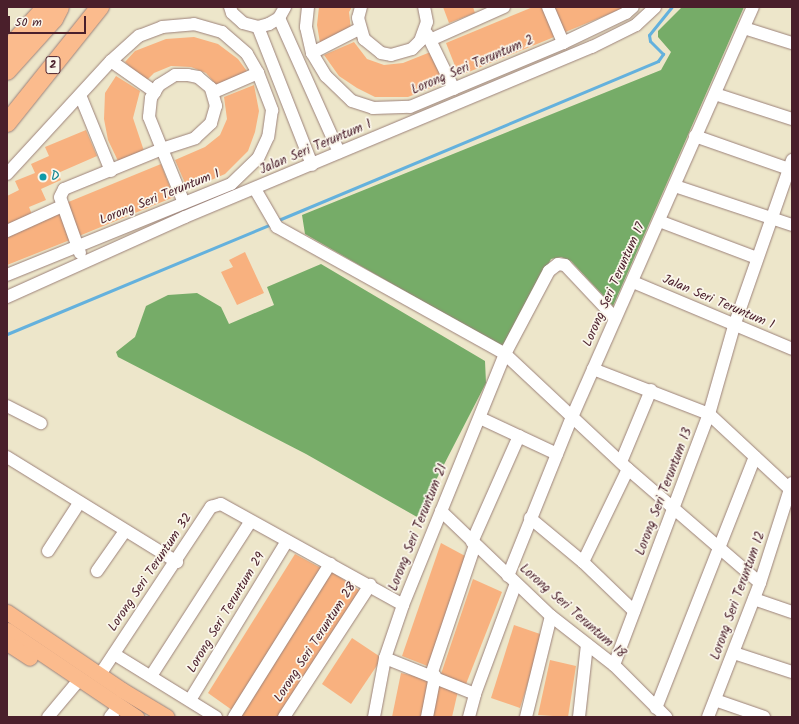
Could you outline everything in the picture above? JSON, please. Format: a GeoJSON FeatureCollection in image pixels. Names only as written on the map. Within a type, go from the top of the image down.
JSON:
{"type":"FeatureCollection","features":[{"type":"Feature","properties":{"kind":"highway"},"geometry":{"type":"LineString","coordinates":[[7,50],[46,7]]}},
{"type":"Feature","properties":{"kind":"highway","name":"2"},"geometry":{"type":"LineString","coordinates":[[7,72],[54,19],[60,7]]}},
{"type":"Feature","properties":{"kind":"highway","name":"2"},"geometry":{"type":"LineString","coordinates":[[7,123],[100,7]]}},
{"type":"Feature","properties":{"kind":"highway","name":"2"},"geometry":{"type":"LineString","coordinates":[[7,99],[12,102],[22,101],[29,94]]}},
{"type":"Feature","properties":{"kind":"main road"},"geometry":{"type":"LineString","coordinates":[[7,601],[103,670],[122,690]]}},
{"type":"Feature","properties":{"kind":"main road"},"geometry":{"type":"LineString","coordinates":[[7,612],[122,690],[167,717]]}},
{"type":"Feature","properties":{"kind":"main road"},"geometry":{"type":"LineString","coordinates":[[7,630],[79,680],[114,712],[136,717]]}},
{"type":"Feature","properties":{"kind":"main road"},"geometry":{"type":"LineString","coordinates":[[7,643],[49,668],[66,671]]}},
{"type":"Feature","properties":{"kind":"street"},"geometry":{"type":"LineString","coordinates":[[230,7],[232,13],[243,23],[258,27],[269,24],[282,12],[309,84],[339,152]]}},
{"type":"Feature","properties":{"kind":"street","name":"Lorong Seri Teruntum 2"},"geometry":{"type":"LineString","coordinates":[[308,7],[306,27],[312,53],[326,76],[352,101],[373,108],[410,108],[563,43],[626,13],[633,7]]}},
{"type":"Feature","properties":{"kind":"street"},"geometry":{"type":"LineString","coordinates":[[361,7],[359,29],[371,47],[391,55],[412,48],[428,36],[478,12],[504,7]]}},
{"type":"Feature","properties":{"kind":"street"},"geometry":{"type":"LineString","coordinates":[[424,7],[428,36],[454,89]]}},
{"type":"Feature","properties":{"kind":"street"},"geometry":{"type":"LineString","coordinates":[[548,7],[563,43]]}},
{"type":"Feature","properties":{"kind":"street","name":"Jalan Seri Teruntum 1"},"geometry":{"type":"LineString","coordinates":[[7,297],[84,262],[312,165],[339,152],[592,47],[636,25],[655,7]]}},
{"type":"Feature","properties":{"kind":"street","name":"Lorong Seri Teruntum 17"},"geometry":{"type":"LineString","coordinates":[[469,717],[530,518],[615,318],[633,282],[695,136],[753,7]]}},
{"type":"Feature","properties":{"kind":"street","name":"Lorong Seri Teruntum 1"},"geometry":{"type":"LineString","coordinates":[[7,174],[111,61],[139,36],[162,26],[194,24],[222,32],[247,54],[258,73],[272,110],[268,137],[258,158],[231,184],[7,275]]}},
{"type":"Feature","properties":{"kind":"street"},"geometry":{"type":"LineString","coordinates":[[258,27],[312,165]]}},
{"type":"Feature","properties":{"kind":"street"},"geometry":{"type":"LineString","coordinates":[[744,28],[792,43]]}},
{"type":"Feature","properties":{"kind":"street"},"geometry":{"type":"LineString","coordinates":[[312,53],[359,29]]}},
{"type":"Feature","properties":{"kind":"street"},"geometry":{"type":"LineString","coordinates":[[111,61],[155,92]]}},
{"type":"Feature","properties":{"kind":"street"},"geometry":{"type":"LineString","coordinates":[[214,92],[258,73]]}},
{"type":"Feature","properties":{"kind":"street"},"geometry":{"type":"LineString","coordinates":[[84,262],[62,206],[60,197],[64,189],[162,149],[195,138],[211,123],[216,106],[214,92],[198,77],[188,74],[175,75],[159,85],[152,98],[149,117],[162,149],[184,203]]}},
{"type":"Feature","properties":{"kind":"street"},"geometry":{"type":"LineString","coordinates":[[309,84],[326,76]]}},
{"type":"Feature","properties":{"kind":"street"},"geometry":{"type":"LineString","coordinates":[[715,94],[792,119]]}},
{"type":"Feature","properties":{"kind":"street"},"geometry":{"type":"LineString","coordinates":[[80,95],[111,171]]}},
{"type":"Feature","properties":{"kind":"street"},"geometry":{"type":"LineString","coordinates":[[272,110],[288,104]]}},
{"type":"Feature","properties":{"kind":"street"},"geometry":{"type":"LineString","coordinates":[[695,136],[790,164]]}},
{"type":"Feature","properties":{"kind":"street","name":"Lorong Seri Teruntum 13"},"geometry":{"type":"LineString","coordinates":[[614,665],[709,414],[734,326],[790,164]]}},
{"type":"Feature","properties":{"kind":"street"},"geometry":{"type":"LineString","coordinates":[[675,186],[792,225]]}},
{"type":"Feature","properties":{"kind":"street"},"geometry":{"type":"LineString","coordinates":[[255,189],[275,223],[505,354],[624,466],[760,583]]}},
{"type":"Feature","properties":{"kind":"street"},"geometry":{"type":"LineString","coordinates":[[7,231],[62,206]]}},
{"type":"Feature","properties":{"kind":"street"},"geometry":{"type":"LineString","coordinates":[[659,221],[757,258]]}},
{"type":"Feature","properties":{"kind":"street","name":"Lorong Seri Teruntum 21"},"geometry":{"type":"LineString","coordinates":[[374,717],[385,658],[403,605],[505,354],[549,271],[558,264],[565,265],[615,318]]}},
{"type":"Feature","properties":{"kind":"street","name":"Jalan Seri Teruntum 1"},"geometry":{"type":"LineString","coordinates":[[633,282],[734,326],[792,349]]}},
{"type":"Feature","properties":{"kind":"street"},"geometry":{"type":"LineString","coordinates":[[593,369],[651,390],[709,414],[791,488]]}},
{"type":"Feature","properties":{"kind":"street"},"geometry":{"type":"LineString","coordinates":[[583,562],[624,466],[651,390]]}},
{"type":"Feature","properties":{"kind":"street"},"geometry":{"type":"LineString","coordinates":[[7,406],[41,423]]}},
{"type":"Feature","properties":{"kind":"street"},"geometry":{"type":"LineString","coordinates":[[480,418],[557,454]]}},
{"type":"Feature","properties":{"kind":"street"},"geometry":{"type":"LineString","coordinates":[[427,717],[433,675],[474,543],[519,436]]}},
{"type":"Feature","properties":{"kind":"street"},"geometry":{"type":"LineString","coordinates":[[7,457],[177,562]]}},
{"type":"Feature","properties":{"kind":"street"},"geometry":{"type":"LineString","coordinates":[[656,708],[755,457]]}},
{"type":"Feature","properties":{"kind":"street","name":"Lorong Seri Teruntum 12"},"geometry":{"type":"LineString","coordinates":[[708,717],[734,654],[760,583],[791,488]]}},
{"type":"Feature","properties":{"kind":"street"},"geometry":{"type":"LineString","coordinates":[[48,551],[79,502]]}},
{"type":"Feature","properties":{"kind":"street","name":"Lorong Seri Teruntum 32"},"geometry":{"type":"LineString","coordinates":[[103,670],[177,562],[211,507],[221,504],[251,521]]}},
{"type":"Feature","properties":{"kind":"street","name":"Lorong Seri Teruntum 18"},"geometry":{"type":"LineString","coordinates":[[441,512],[551,616],[614,665],[666,717]]}},
{"type":"Feature","properties":{"kind":"street"},"geometry":{"type":"LineString","coordinates":[[530,518],[583,562],[634,611]]}},
{"type":"Feature","properties":{"kind":"street"},"geometry":{"type":"LineString","coordinates":[[151,676],[251,521],[370,585],[403,605]]}},
{"type":"Feature","properties":{"kind":"street"},"geometry":{"type":"LineString","coordinates":[[97,570],[125,531]]}},
{"type":"Feature","properties":{"kind":"street","name":"Lorong Seri Teruntum 29"},"geometry":{"type":"LineString","coordinates":[[190,700],[287,541]]}},
{"type":"Feature","properties":{"kind":"street"},"geometry":{"type":"LineString","coordinates":[[234,717],[330,564]]}},
{"type":"Feature","properties":{"kind":"street","name":"Lorong Seri Teruntum 28"},"geometry":{"type":"LineString","coordinates":[[284,717],[370,585]]}},
{"type":"Feature","properties":{"kind":"street"},"geometry":{"type":"LineString","coordinates":[[754,599],[792,612]]}},
{"type":"Feature","properties":{"kind":"street"},"geometry":{"type":"LineString","coordinates":[[526,717],[551,616]]}},
{"type":"Feature","properties":{"kind":"street"},"geometry":{"type":"LineString","coordinates":[[579,717],[587,644]]}},
{"type":"Feature","properties":{"kind":"street"},"geometry":{"type":"LineString","coordinates":[[114,654],[216,717]]}},
{"type":"Feature","properties":{"kind":"street"},"geometry":{"type":"LineString","coordinates":[[734,654],[792,672]]}},
{"type":"Feature","properties":{"kind":"street"},"geometry":{"type":"LineString","coordinates":[[385,658],[433,675],[475,694]]}},
{"type":"Feature","properties":{"kind":"street"},"geometry":{"type":"LineString","coordinates":[[48,717],[79,680]]}},
{"type":"Feature","properties":{"kind":"street"},"geometry":{"type":"LineString","coordinates":[[715,700],[764,717]]}},
{"type":"Feature","properties":{"kind":"green space"},"geometry":{"type":"Polygon","coordinates":[[[682,7],[744,7],[613,306],[571,261],[561,257],[551,259],[508,345],[499,345],[305,234],[302,215],[661,70],[671,52],[658,37],[658,31],[682,7]]]}},
{"type":"Feature","properties":{"kind":"green space"},"geometry":{"type":"Polygon","coordinates":[[[321,264],[485,361],[486,383],[417,517],[306,454],[118,357],[116,352],[135,337],[146,306],[168,295],[197,293],[221,307],[229,324],[274,305],[267,287],[321,264]]]}},
{"type":"Feature","properties":{"kind":"building"},"geometry":{"type":"Polygon","coordinates":[[[319,7],[352,7],[349,12],[351,30],[320,43],[317,25],[319,7]]]}},
{"type":"Feature","properties":{"kind":"building"},"geometry":{"type":"Polygon","coordinates":[[[443,7],[473,7],[475,13],[449,23],[443,7]]]}},
{"type":"Feature","properties":{"kind":"building"},"geometry":{"type":"Polygon","coordinates":[[[533,7],[542,7],[554,37],[459,76],[446,43],[533,7]]]}},
{"type":"Feature","properties":{"kind":"building"},"geometry":{"type":"Polygon","coordinates":[[[552,7],[626,7],[563,33],[552,7]]]}},
{"type":"Feature","properties":{"kind":"building"},"geometry":{"type":"Polygon","coordinates":[[[194,37],[218,44],[238,59],[249,74],[218,87],[206,73],[191,67],[171,66],[154,73],[145,82],[125,62],[135,51],[166,39],[194,37]]]}},
{"type":"Feature","properties":{"kind":"building"},"geometry":{"type":"Polygon","coordinates":[[[354,42],[367,59],[384,65],[403,63],[433,51],[446,82],[408,97],[375,97],[357,88],[339,76],[324,55],[354,42]]]}},
{"type":"Feature","properties":{"kind":"building"},"geometry":{"type":"Polygon","coordinates":[[[116,76],[140,91],[133,118],[144,151],[119,163],[108,140],[104,119],[105,93],[116,76]]]}},
{"type":"Feature","properties":{"kind":"building"},"geometry":{"type":"Polygon","coordinates":[[[254,85],[259,111],[255,132],[248,151],[225,174],[188,190],[175,160],[205,147],[220,135],[227,119],[224,97],[254,85]]]}},
{"type":"Feature","properties":{"kind":"building","name":"D"},"geometry":{"type":"Polygon","coordinates":[[[86,130],[97,156],[58,173],[61,180],[41,189],[46,200],[29,207],[33,217],[7,228],[7,196],[19,190],[15,181],[35,173],[31,164],[49,156],[45,147],[86,130]]]}},
{"type":"Feature","properties":{"kind":"building"},"geometry":{"type":"Polygon","coordinates":[[[161,164],[174,197],[79,236],[66,203],[161,164]]]}},
{"type":"Feature","properties":{"kind":"building"},"geometry":{"type":"Polygon","coordinates":[[[60,213],[70,240],[7,265],[7,235],[60,213]]]}},
{"type":"Feature","properties":{"kind":"building"},"geometry":{"type":"Polygon","coordinates":[[[245,252],[264,293],[237,305],[221,272],[233,267],[229,260],[245,252]]]}},
{"type":"Feature","properties":{"kind":"building"},"geometry":{"type":"Polygon","coordinates":[[[441,543],[467,557],[430,667],[402,656],[441,543]]]}},
{"type":"Feature","properties":{"kind":"building"},"geometry":{"type":"Polygon","coordinates":[[[295,554],[321,568],[232,710],[208,693],[295,554]]]}},
{"type":"Feature","properties":{"kind":"building"},"geometry":{"type":"Polygon","coordinates":[[[332,572],[362,592],[279,717],[240,717],[332,572]]]}},
{"type":"Feature","properties":{"kind":"building"},"geometry":{"type":"Polygon","coordinates":[[[473,579],[502,592],[466,684],[441,674],[473,579]]]}},
{"type":"Feature","properties":{"kind":"building"},"geometry":{"type":"Polygon","coordinates":[[[514,625],[543,635],[520,708],[491,698],[514,625]]]}},
{"type":"Feature","properties":{"kind":"building"},"geometry":{"type":"Polygon","coordinates":[[[352,638],[382,658],[351,704],[322,684],[352,638]]]}},
{"type":"Feature","properties":{"kind":"building"},"geometry":{"type":"Polygon","coordinates":[[[550,660],[576,666],[568,717],[538,715],[550,660]]]}},
{"type":"Feature","properties":{"kind":"building"},"geometry":{"type":"Polygon","coordinates":[[[401,673],[429,679],[421,717],[392,717],[401,673]]]}},
{"type":"Feature","properties":{"kind":"building"},"geometry":{"type":"Polygon","coordinates":[[[438,685],[458,691],[452,717],[431,717],[438,685]]]}},
{"type":"Feature","properties":{"kind":"waterway"},"geometry":{"type":"LineString","coordinates":[[276,221],[658,61],[663,54],[650,41],[649,35],[672,7]]}},
{"type":"Feature","properties":{"kind":"waterway"},"geometry":{"type":"LineString","coordinates":[[7,334],[271,224]]}},
{"type":"Feature","properties":{"kind":"place","name":"D"},"geometry":{"type":"Point","coordinates":[43,177]}}]}
